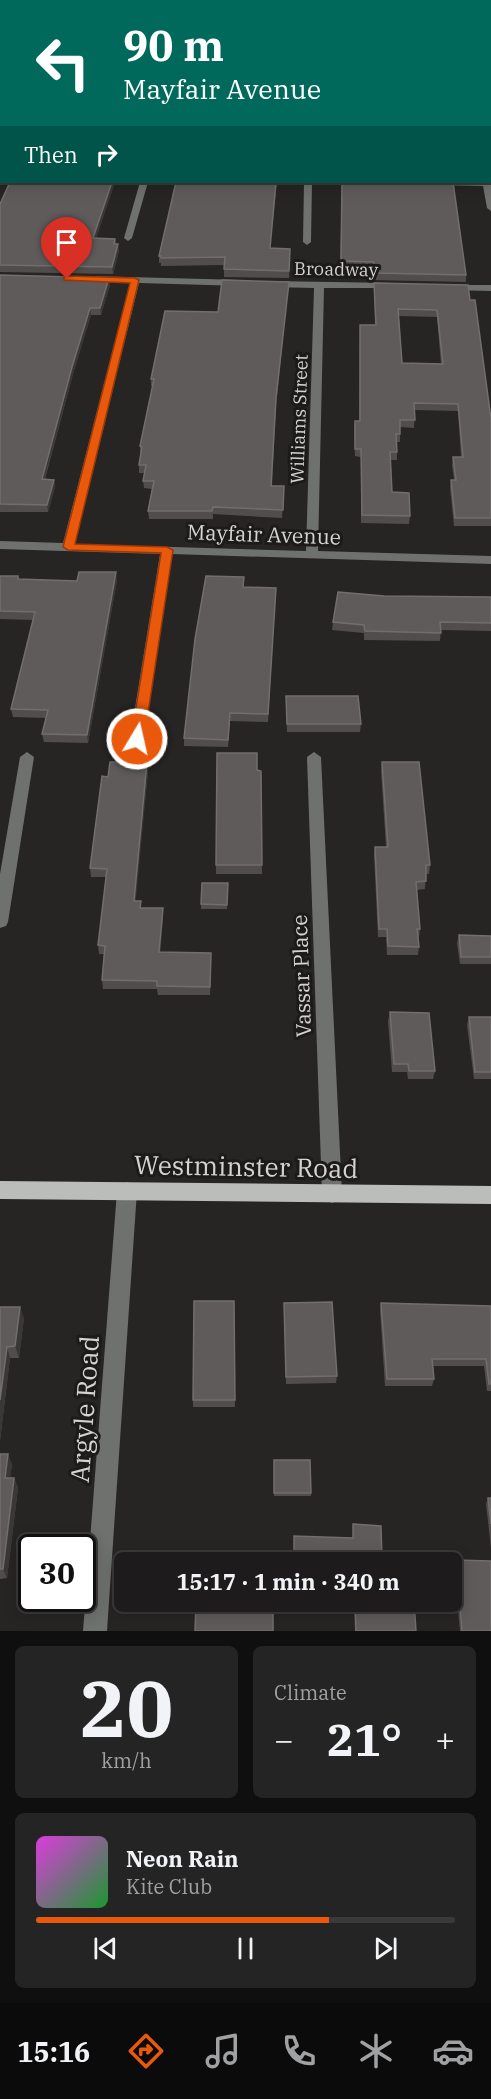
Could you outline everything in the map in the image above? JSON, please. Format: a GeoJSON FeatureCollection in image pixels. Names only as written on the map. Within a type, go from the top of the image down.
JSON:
{"type":"FeatureCollection","features":[{"type":"Feature","properties":{"kind":"main road","name":"Westminster Road"},"geometry":{"type":"LineString","coordinates":[[0,1190],[491,1195]]}},
{"type":"Feature","properties":{"kind":"street"},"geometry":{"type":"LineString","coordinates":[[128,238],[144,183]]}},
{"type":"Feature","properties":{"kind":"street"},"geometry":{"type":"LineString","coordinates":[[307,242],[308,183]]}},
{"type":"Feature","properties":{"kind":"street"},"geometry":{"type":"LineString","coordinates":[[421,183],[488,183],[491,208]]}},
{"type":"Feature","properties":{"kind":"street"},"geometry":{"type":"LineString","coordinates":[[78,279],[250,283]]}},
{"type":"Feature","properties":{"kind":"street"},"geometry":{"type":"LineString","coordinates":[[68,547],[135,280]]}},
{"type":"Feature","properties":{"kind":"street","name":"Broadway"},"geometry":{"type":"LineString","coordinates":[[262,283],[399,286]]}},
{"type":"Feature","properties":{"kind":"street","name":"Williams Street"},"geometry":{"type":"LineString","coordinates":[[312,555],[319,285]]}},
{"type":"Feature","properties":{"kind":"street"},"geometry":{"type":"LineString","coordinates":[[434,287],[491,288]]}},
{"type":"Feature","properties":{"kind":"street","name":"Mayfair Avenue"},"geometry":{"type":"LineString","coordinates":[[0,545],[491,560]]}},
{"type":"Feature","properties":{"kind":"street"},"geometry":{"type":"LineString","coordinates":[[137,739],[167,550]]}},
{"type":"Feature","properties":{"kind":"street"},"geometry":{"type":"LineString","coordinates":[[0,922],[27,757]]}},
{"type":"Feature","properties":{"kind":"street","name":"Vassar Place"},"geometry":{"type":"LineString","coordinates":[[314,757],[332,1194]]}},
{"type":"Feature","properties":{"kind":"street","name":"Argyle Road"},"geometry":{"type":"LineString","coordinates":[[95,1631],[127,1191]]}},
{"type":"Feature","properties":{"kind":"building"},"geometry":{"type":"Polygon","coordinates":[[[10,183],[112,183],[93,238],[115,239],[114,244],[118,244],[112,267],[0,265],[0,204],[10,183]]]}},
{"type":"Feature","properties":{"kind":"building"},"geometry":{"type":"Polygon","coordinates":[[[176,183],[276,183],[270,248],[290,249],[289,271],[224,269],[225,257],[161,258],[159,256],[176,183]]]}},
{"type":"Feature","properties":{"kind":"building"},"geometry":{"type":"Polygon","coordinates":[[[342,183],[453,183],[466,275],[374,273],[374,262],[341,261],[342,183]]]}},
{"type":"Feature","properties":{"kind":"building"},"geometry":{"type":"Polygon","coordinates":[[[0,275],[109,278],[100,308],[90,308],[72,367],[42,479],[54,480],[47,505],[0,504],[0,275]]]}},
{"type":"Feature","properties":{"kind":"building"},"geometry":{"type":"Polygon","coordinates":[[[222,280],[289,282],[276,398],[271,486],[284,486],[283,510],[213,507],[212,511],[148,511],[154,481],[143,481],[146,465],[139,465],[142,447],[140,446],[165,311],[218,312],[222,280]]]}},
{"type":"Feature","properties":{"kind":"building"},"geometry":{"type":"Polygon","coordinates":[[[374,283],[468,285],[470,300],[475,300],[491,419],[491,518],[455,518],[451,480],[456,480],[453,457],[463,457],[458,404],[414,403],[415,420],[400,420],[400,434],[396,434],[397,452],[390,452],[392,492],[409,493],[410,516],[362,515],[361,449],[355,449],[355,421],[360,421],[360,325],[376,325],[374,283]],[[398,309],[402,363],[443,364],[437,310],[398,309]]]}},
{"type":"Feature","properties":{"kind":"building"},"geometry":{"type":"Polygon","coordinates":[[[79,572],[116,572],[87,735],[42,734],[48,710],[11,709],[35,612],[0,611],[0,576],[18,576],[18,579],[77,581],[79,572]]]}},
{"type":"Feature","properties":{"kind":"building"},"geometry":{"type":"Polygon","coordinates":[[[206,576],[244,577],[243,587],[276,588],[268,714],[230,713],[228,740],[184,738],[195,639],[206,576]]]}},
{"type":"Feature","properties":{"kind":"building"},"geometry":{"type":"Polygon","coordinates":[[[338,592],[384,596],[491,597],[491,623],[440,622],[441,633],[365,631],[364,625],[333,622],[338,592]]]}},
{"type":"Feature","properties":{"kind":"building"},"geometry":{"type":"Polygon","coordinates":[[[286,696],[358,696],[361,724],[287,724],[286,696]]]}},
{"type":"Feature","properties":{"kind":"building"},"geometry":{"type":"Polygon","coordinates":[[[217,753],[257,753],[257,770],[261,771],[262,865],[216,865],[217,753]]]}},
{"type":"Feature","properties":{"kind":"building"},"geometry":{"type":"Polygon","coordinates":[[[110,762],[147,762],[134,901],[141,901],[140,908],[163,908],[159,952],[211,953],[210,987],[157,986],[157,981],[102,980],[105,946],[98,945],[107,869],[90,868],[102,776],[108,777],[110,762]]]}},
{"type":"Feature","properties":{"kind":"building"},"geometry":{"type":"Polygon","coordinates":[[[382,762],[419,762],[430,865],[426,865],[426,881],[416,882],[420,929],[417,929],[419,947],[388,946],[387,929],[379,929],[375,847],[388,847],[382,762]]]}},
{"type":"Feature","properties":{"kind":"building"},"geometry":{"type":"Polygon","coordinates":[[[202,883],[228,883],[227,905],[201,904],[202,883]]]}},
{"type":"Feature","properties":{"kind":"building"},"geometry":{"type":"Polygon","coordinates":[[[459,935],[491,936],[491,957],[461,957],[459,935]]]}},
{"type":"Feature","properties":{"kind":"building"},"geometry":{"type":"Polygon","coordinates":[[[390,1012],[429,1013],[435,1071],[409,1071],[408,1064],[394,1064],[390,1012]]]}},
{"type":"Feature","properties":{"kind":"building"},"geometry":{"type":"Polygon","coordinates":[[[469,1017],[491,1017],[491,1072],[475,1072],[469,1017]]]}},
{"type":"Feature","properties":{"kind":"building"},"geometry":{"type":"Polygon","coordinates":[[[194,1301],[234,1301],[235,1400],[193,1400],[194,1301]]]}},
{"type":"Feature","properties":{"kind":"building"},"geometry":{"type":"Polygon","coordinates":[[[332,1302],[337,1376],[286,1377],[284,1303],[332,1302]]]}},
{"type":"Feature","properties":{"kind":"building"},"geometry":{"type":"Polygon","coordinates":[[[381,1303],[491,1306],[491,1384],[489,1384],[486,1359],[432,1359],[434,1379],[387,1379],[381,1303]]]}},
{"type":"Feature","properties":{"kind":"building"},"geometry":{"type":"Polygon","coordinates":[[[0,1307],[20,1307],[15,1346],[7,1347],[0,1400],[0,1307]]]}},
{"type":"Feature","properties":{"kind":"building"},"geometry":{"type":"Polygon","coordinates":[[[0,1454],[8,1454],[5,1478],[14,1478],[3,1569],[0,1569],[0,1454]]]}},
{"type":"Feature","properties":{"kind":"building"},"geometry":{"type":"Polygon","coordinates":[[[274,1460],[310,1460],[311,1493],[274,1493],[274,1460]]]}},
{"type":"Feature","properties":{"kind":"building"},"geometry":{"type":"Polygon","coordinates":[[[488,1498],[491,1498],[491,1524],[488,1498]]]}},
{"type":"Feature","properties":{"kind":"building"},"geometry":{"type":"Polygon","coordinates":[[[353,1524],[381,1526],[382,1552],[294,1552],[294,1536],[353,1538],[353,1524]]]}},
{"type":"Feature","properties":{"kind":"building"},"geometry":{"type":"Polygon","coordinates":[[[462,1560],[491,1561],[491,1631],[462,1631],[462,1560]]]}},
{"type":"Feature","properties":{"kind":"building"},"geometry":{"type":"Polygon","coordinates":[[[196,1612],[273,1612],[273,1631],[195,1631],[196,1612]]]}},
{"type":"Feature","properties":{"kind":"building"},"geometry":{"type":"Polygon","coordinates":[[[355,1612],[415,1612],[416,1631],[356,1631],[355,1612]]]}},
{"type":"Feature","properties":{"kind":"route"},"geometry":{"type":"LineString","coordinates":[[67,279],[135,280],[68,547],[167,550],[137,739]]}}]}
